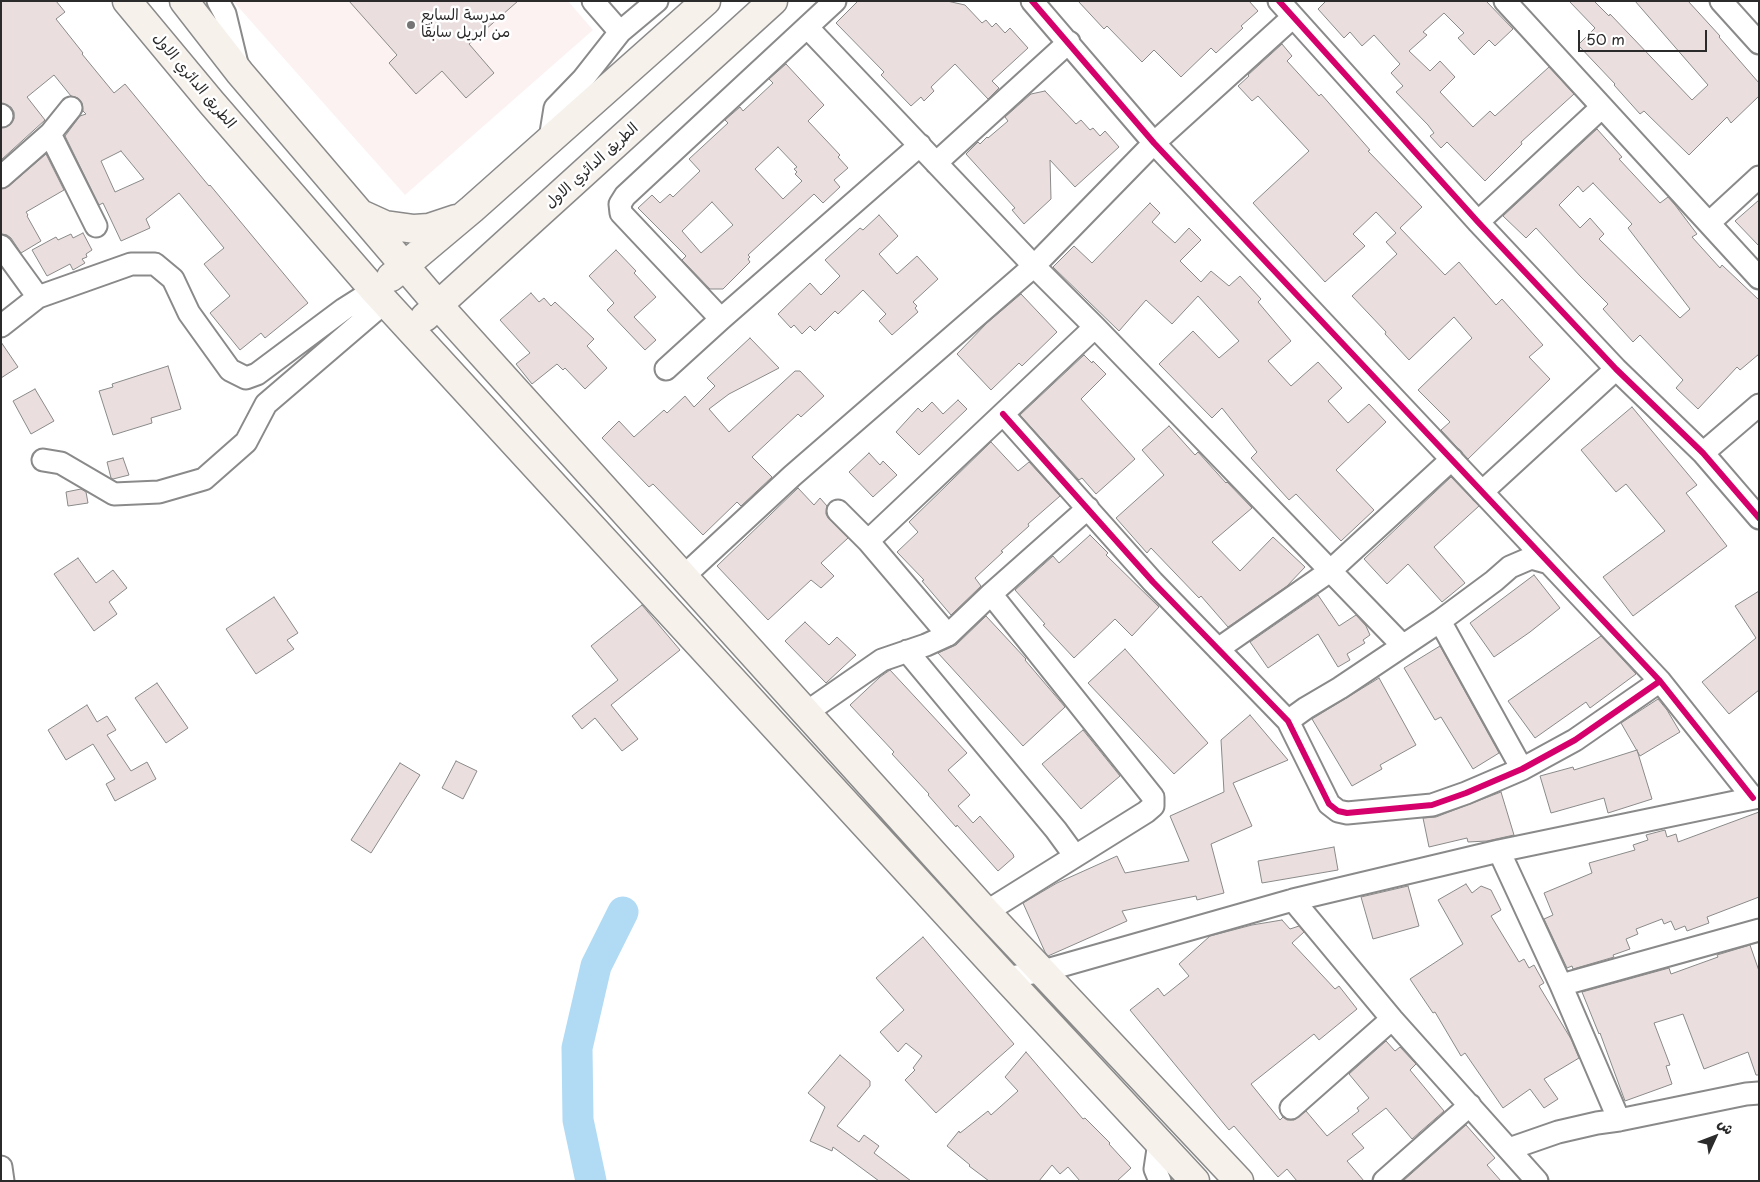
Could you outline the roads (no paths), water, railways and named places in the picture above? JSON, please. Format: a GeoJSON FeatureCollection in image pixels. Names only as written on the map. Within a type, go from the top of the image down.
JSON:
{"type":"FeatureCollection","features":[{"type":"Feature","properties":{"kind":"main road","name":"الطريق الدائري الاول"},"geometry":{"type":"LineString","coordinates":[[127,1],[379,296],[1195,1181]]}},
{"type":"Feature","properties":{"kind":"main road"},"geometry":{"type":"LineString","coordinates":[[184,1],[240,73],[438,305],[986,912],[1239,1181]]}},
{"type":"Feature","properties":{"kind":"main road"},"geometry":{"type":"LineString","coordinates":[[379,296],[405,266],[706,1]]}},
{"type":"Feature","properties":{"kind":"main road","name":"الطريق الدائري الاول"},"geometry":{"type":"LineString","coordinates":[[411,330],[773,1]]}},
{"type":"Feature","properties":{"kind":"main road"},"geometry":{"type":"LineString","coordinates":[[182,67],[213,39]]}},
{"type":"Feature","properties":{"kind":"main road"},"geometry":{"type":"LineString","coordinates":[[359,212],[385,225],[414,229],[445,224],[459,218],[472,209]]}},
{"type":"Feature","properties":{"kind":"street"},"geometry":{"type":"LineString","coordinates":[[218,1],[225,14],[240,73]]}},
{"type":"Feature","properties":{"kind":"street"},"geometry":{"type":"LineString","coordinates":[[593,1],[620,32]]}},
{"type":"Feature","properties":{"kind":"street"},"geometry":{"type":"LineString","coordinates":[[550,139],[555,108],[583,79],[620,32],[657,1]]}},
{"type":"Feature","properties":{"kind":"street"},"geometry":{"type":"LineString","coordinates":[[721,319],[621,213],[620,204],[625,196],[834,1]]}},
{"type":"Feature","properties":{"kind":"street"},"geometry":{"type":"LineString","coordinates":[[1006,978],[1042,971],[1293,900],[1499,851],[1756,798],[1660,681],[1154,143],[1032,1]]}},
{"type":"Feature","properties":{"kind":"street"},"geometry":{"type":"LineString","coordinates":[[1279,1],[1478,222],[1616,369],[1703,453],[1759,518]]}},
{"type":"Feature","properties":{"kind":"street"},"geometry":{"type":"LineString","coordinates":[[1505,1],[1759,278]]}},
{"type":"Feature","properties":{"kind":"street"},"geometry":{"type":"LineString","coordinates":[[1721,1],[1759,43]]}},
{"type":"Feature","properties":{"kind":"street"},"geometry":{"type":"LineString","coordinates":[[684,576],[792,476],[1034,266],[1154,143],[1293,17]]}},
{"type":"Feature","properties":{"kind":"street"},"geometry":{"type":"LineString","coordinates":[[807,27],[1034,266],[1403,646]]}},
{"type":"Feature","properties":{"kind":"street"},"geometry":{"type":"LineString","coordinates":[[936,163],[1069,42]]}},
{"type":"Feature","properties":{"kind":"street"},"geometry":{"type":"LineString","coordinates":[[1478,222],[1602,107]]}},
{"type":"Feature","properties":{"kind":"street"},"geometry":{"type":"LineString","coordinates":[[1,177],[50,134],[71,108]]}},
{"type":"Feature","properties":{"kind":"street"},"geometry":{"type":"LineString","coordinates":[[50,134],[96,226]]}},
{"type":"Feature","properties":{"kind":"street"},"geometry":{"type":"LineString","coordinates":[[666,369],[920,145]]}},
{"type":"Feature","properties":{"kind":"street"},"geometry":{"type":"LineString","coordinates":[[1709,223],[1759,177]]}},
{"type":"Feature","properties":{"kind":"street"},"geometry":{"type":"LineString","coordinates":[[1,246],[38,297]]}},
{"type":"Feature","properties":{"kind":"street"},"geometry":{"type":"LineString","coordinates":[[1,326],[38,297],[131,264],[155,264],[173,279],[189,313],[230,370],[246,378],[257,374],[333,317],[379,296]]}},
{"type":"Feature","properties":{"kind":"street"},"geometry":{"type":"LineString","coordinates":[[44,460],[61,463],[114,494],[158,492],[204,479],[246,442],[266,404],[379,296]]}},
{"type":"Feature","properties":{"kind":"street"},"geometry":{"type":"LineString","coordinates":[[868,541],[1095,327]]}},
{"type":"Feature","properties":{"kind":"street"},"geometry":{"type":"LineString","coordinates":[[1482,492],[1616,369]]}},
{"type":"Feature","properties":{"kind":"street"},"geometry":{"type":"LineString","coordinates":[[1703,453],[1759,405]]}},
{"type":"Feature","properties":{"kind":"street"},"geometry":{"type":"LineString","coordinates":[[1003,414],[1153,582],[1288,721],[1329,804],[1338,811],[1347,814],[1432,805],[1466,794],[1522,769],[1575,740],[1660,681]]}},
{"type":"Feature","properties":{"kind":"street"},"geometry":{"type":"LineString","coordinates":[[1218,649],[1330,570],[1452,459]]}},
{"type":"Feature","properties":{"kind":"street"},"geometry":{"type":"LineString","coordinates":[[807,712],[882,660],[948,635],[1088,508]]}},
{"type":"Feature","properties":{"kind":"street"},"geometry":{"type":"LineString","coordinates":[[838,511],[868,541],[948,635]]}},
{"type":"Feature","properties":{"kind":"street"},"geometry":{"type":"LineString","coordinates":[[1288,721],[1440,621],[1494,581],[1510,566],[1531,558],[1549,563]]}},
{"type":"Feature","properties":{"kind":"street"},"geometry":{"type":"LineString","coordinates":[[986,912],[1153,806],[1153,797],[991,594]]}},
{"type":"Feature","properties":{"kind":"street"},"geometry":{"type":"LineString","coordinates":[[1440,621],[1522,769]]}},
{"type":"Feature","properties":{"kind":"street"},"geometry":{"type":"LineString","coordinates":[[907,651],[1056,830],[1075,856]]}},
{"type":"Feature","properties":{"kind":"street"},"geometry":{"type":"LineString","coordinates":[[1499,851],[1561,985],[1619,1120]]}},
{"type":"Feature","properties":{"kind":"street"},"geometry":{"type":"LineString","coordinates":[[1293,900],[1392,1019],[1537,1181]]}},
{"type":"Feature","properties":{"kind":"street"},"geometry":{"type":"LineString","coordinates":[[1561,985],[1759,930]]}},
{"type":"Feature","properties":{"kind":"street"},"geometry":{"type":"LineString","coordinates":[[1291,1108],[1392,1019]]}},
{"type":"Feature","properties":{"kind":"street"},"geometry":{"type":"LineString","coordinates":[[1509,1149],[1558,1132],[1597,1123],[1759,1093]]}},
{"type":"Feature","properties":{"kind":"street"},"geometry":{"type":"LineString","coordinates":[[1384,1181],[1470,1105]]}},
{"type":"Feature","properties":{"kind":"street"},"geometry":{"type":"LineString","coordinates":[[1159,1142],[1155,1169],[1160,1181]]}},
{"type":"Feature","properties":{"kind":"street"},"geometry":{"type":"LineString","coordinates":[[1,1167],[3,1181]]}},
{"type":"Feature","properties":{"kind":"waterway"},"geometry":{"type":"LineString","coordinates":[[591,1181],[578,1120],[577,1048],[596,966],[623,912]]}},
{"type":"Feature","properties":{"kind":"place","name":"مدرسة السابع من ابريل سابقا"},"geometry":{"type":"Point","coordinates":[411,25]}}]}
